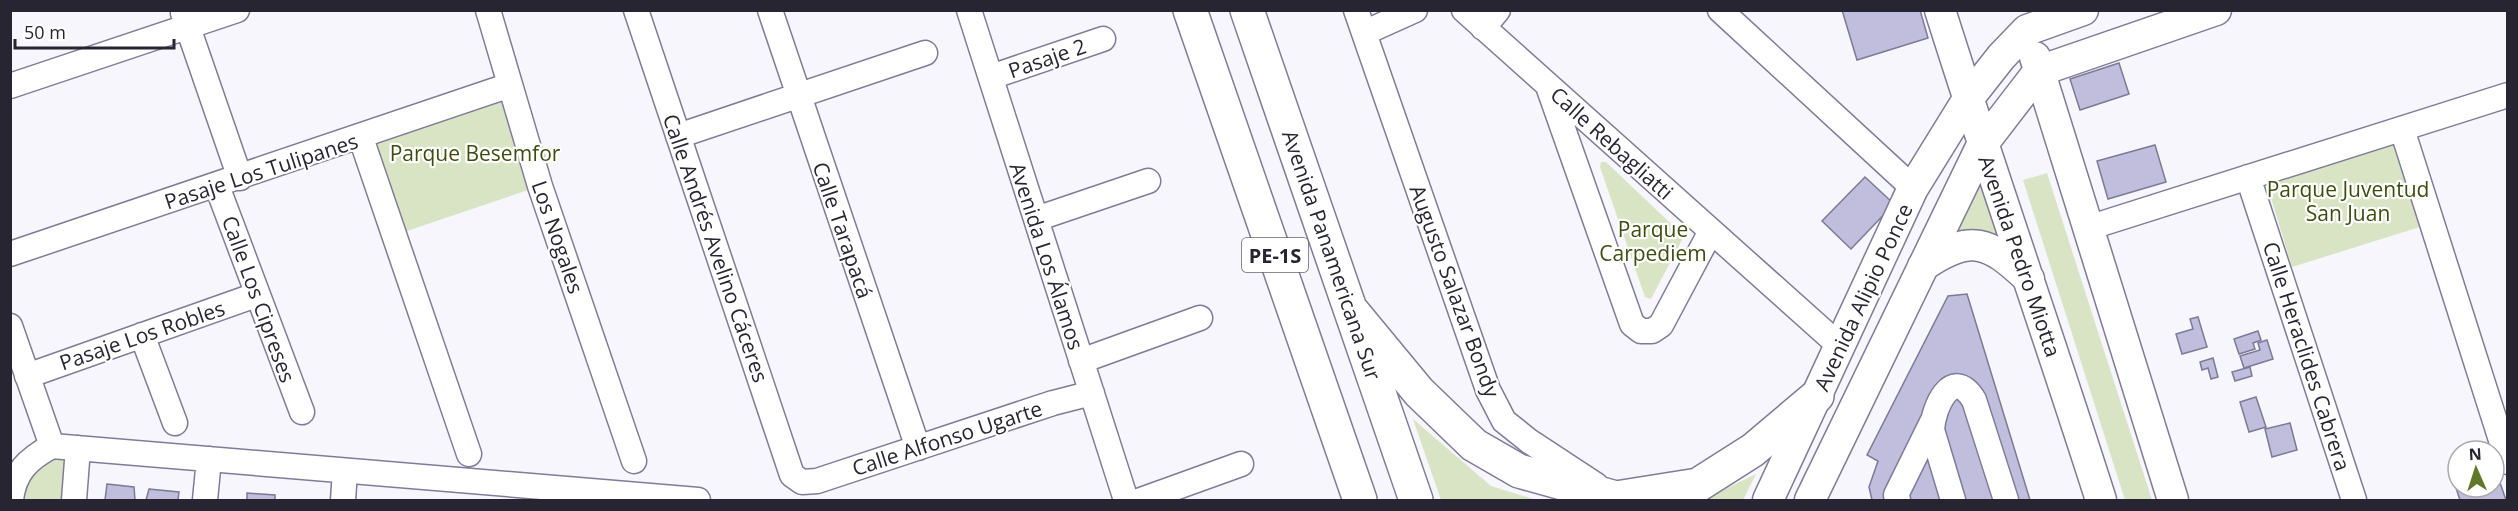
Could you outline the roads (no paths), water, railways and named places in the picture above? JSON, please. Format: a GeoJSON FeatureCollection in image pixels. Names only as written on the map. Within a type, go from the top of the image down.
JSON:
{"type":"FeatureCollection","features":[{"type":"Feature","properties":{"kind":"highway","name":"PE-1S"},"geometry":{"type":"LineString","coordinates":[[1190,10],[1360,501]]}},
{"type":"Feature","properties":{"kind":"highway","name":"Avenida Panamericana Sur"},"geometry":{"type":"LineString","coordinates":[[1247,10],[1416,501]]}},
{"type":"Feature","properties":{"kind":"highway"},"geometry":{"type":"LineString","coordinates":[[1352,311],[1419,392],[1474,445],[1518,471],[1616,498],[1698,485],[1753,450],[1817,396]]}},
{"type":"Feature","properties":{"kind":"main road","name":"Avenida Pedro Miotta"},"geometry":{"type":"LineString","coordinates":[[1940,10],[1982,145],[2031,280],[2101,501]]}},
{"type":"Feature","properties":{"kind":"main road"},"geometry":{"type":"LineString","coordinates":[[2083,10],[2024,20],[2173,501]]}},
{"type":"Feature","properties":{"kind":"main road"},"geometry":{"type":"LineString","coordinates":[[2039,71],[2216,10]]}},
{"type":"Feature","properties":{"kind":"main road","name":"Avenida Alipio Ponce"},"geometry":{"type":"LineString","coordinates":[[1768,501],[1841,348],[1913,188],[1968,99],[2001,57],[2024,20]]}},
{"type":"Feature","properties":{"kind":"main road","name":"Avenida Alipio Ponce"},"geometry":{"type":"LineString","coordinates":[[1810,501],[1982,145],[2039,71]]}},
{"type":"Feature","properties":{"kind":"main road"},"geometry":{"type":"LineString","coordinates":[[1923,266],[1943,253],[1966,246],[1989,247],[2004,255],[2031,280]]}},
{"type":"Feature","properties":{"kind":"main road"},"geometry":{"type":"LineString","coordinates":[[1825,501],[1840,441]]}},
{"type":"Feature","properties":{"kind":"street"},"geometry":{"type":"LineString","coordinates":[[10,86],[185,18],[237,10]]}},
{"type":"Feature","properties":{"kind":"street","name":"Los Nogales"},"geometry":{"type":"LineString","coordinates":[[488,10],[540,186],[634,461]]}},
{"type":"Feature","properties":{"kind":"street","name":"Calle Andrés Avelino Cáceres"},"geometry":{"type":"LineString","coordinates":[[636,10],[792,475],[802,482]]}},
{"type":"Feature","properties":{"kind":"street","name":"Calle Tarapacá"},"geometry":{"type":"LineString","coordinates":[[770,10],[918,448]]}},
{"type":"Feature","properties":{"kind":"street","name":"Avenida Los Álamos"},"geometry":{"type":"LineString","coordinates":[[969,10],[1126,501]]}},
{"type":"Feature","properties":{"kind":"street","name":"Augusto Salazar Bondy"},"geometry":{"type":"LineString","coordinates":[[1415,10],[1360,22],[1488,390],[1504,421],[1529,441],[1616,498]]}},
{"type":"Feature","properties":{"kind":"street","name":"Calle Rebagliatti"},"geometry":{"type":"LineString","coordinates":[[1464,10],[1491,19],[1549,87],[1841,348]]}},
{"type":"Feature","properties":{"kind":"street"},"geometry":{"type":"LineString","coordinates":[[1720,10],[1913,188]]}},
{"type":"Feature","properties":{"kind":"street","name":"Calle Los Cipreses"},"geometry":{"type":"LineString","coordinates":[[185,18],[256,295],[302,412]]}},
{"type":"Feature","properties":{"kind":"street","name":"Pasaje 2"},"geometry":{"type":"LineString","coordinates":[[991,77],[1103,39]]}},
{"type":"Feature","properties":{"kind":"street"},"geometry":{"type":"LineString","coordinates":[[678,136],[925,53]]}},
{"type":"Feature","properties":{"kind":"street","name":"Pasaje Los Tulipanes"},"geometry":{"type":"LineString","coordinates":[[10,255],[361,138],[510,85]]}},
{"type":"Feature","properties":{"kind":"street"},"geometry":{"type":"LineString","coordinates":[[1549,87],[1632,324],[1636,328],[1652,331],[1661,325],[1711,231]]}},
{"type":"Feature","properties":{"kind":"street"},"geometry":{"type":"LineString","coordinates":[[2088,228],[2508,95]]}},
{"type":"Feature","properties":{"kind":"street"},"geometry":{"type":"LineString","coordinates":[[2402,129],[2508,462]]}},
{"type":"Feature","properties":{"kind":"street"},"geometry":{"type":"LineString","coordinates":[[361,138],[470,454]]}},
{"type":"Feature","properties":{"kind":"street","name":"Calle Heraclides Cabrera"},"geometry":{"type":"LineString","coordinates":[[2248,177],[2354,501]]}},
{"type":"Feature","properties":{"kind":"street"},"geometry":{"type":"LineString","coordinates":[[1036,219],[1148,181]]}},
{"type":"Feature","properties":{"kind":"street","name":"Pasaje Los Robles"},"geometry":{"type":"LineString","coordinates":[[27,376],[256,295]]}},
{"type":"Feature","properties":{"kind":"street"},"geometry":{"type":"LineString","coordinates":[[1081,361],[1200,318]]}},
{"type":"Feature","properties":{"kind":"street"},"geometry":{"type":"LineString","coordinates":[[10,326],[52,446]]}},
{"type":"Feature","properties":{"kind":"street"},"geometry":{"type":"LineString","coordinates":[[142,335],[175,423]]}},
{"type":"Feature","properties":{"kind":"street"},"geometry":{"type":"LineString","coordinates":[[1898,501],[1896,495],[1932,422],[1937,404],[1950,388],[1960,387],[1971,393],[2006,501]]}},
{"type":"Feature","properties":{"kind":"street","name":"Calle Alfonso Ugarte"},"geometry":{"type":"LineString","coordinates":[[802,482],[817,481],[1053,403],[1092,393]]}},
{"type":"Feature","properties":{"kind":"street"},"geometry":{"type":"LineString","coordinates":[[1932,422],[1932,430],[1953,501]]}},
{"type":"Feature","properties":{"kind":"street"},"geometry":{"type":"LineString","coordinates":[[11,501],[18,475],[30,458],[52,446],[345,471],[483,491],[698,501]]}},
{"type":"Feature","properties":{"kind":"street"},"geometry":{"type":"LineString","coordinates":[[74,501],[78,448]]}},
{"type":"Feature","properties":{"kind":"street"},"geometry":{"type":"LineString","coordinates":[[205,501],[209,459]]}},
{"type":"Feature","properties":{"kind":"street"},"geometry":{"type":"LineString","coordinates":[[1141,501],[1242,464]]}},
{"type":"Feature","properties":{"kind":"street"},"geometry":{"type":"LineString","coordinates":[[343,501],[345,471]]}},
{"type":"Feature","properties":{"kind":"park label","name":"Parque Besemfor"},"geometry":{"type":"Point","coordinates":[475,153]}},
{"type":"Feature","properties":{"kind":"park label","name":"Parque Juventud San Juan"},"geometry":{"type":"Point","coordinates":[2348,201]}},
{"type":"Feature","properties":{"kind":"park label","name":"Parque Carpediem"},"geometry":{"type":"Point","coordinates":[1653,241]}}]}
